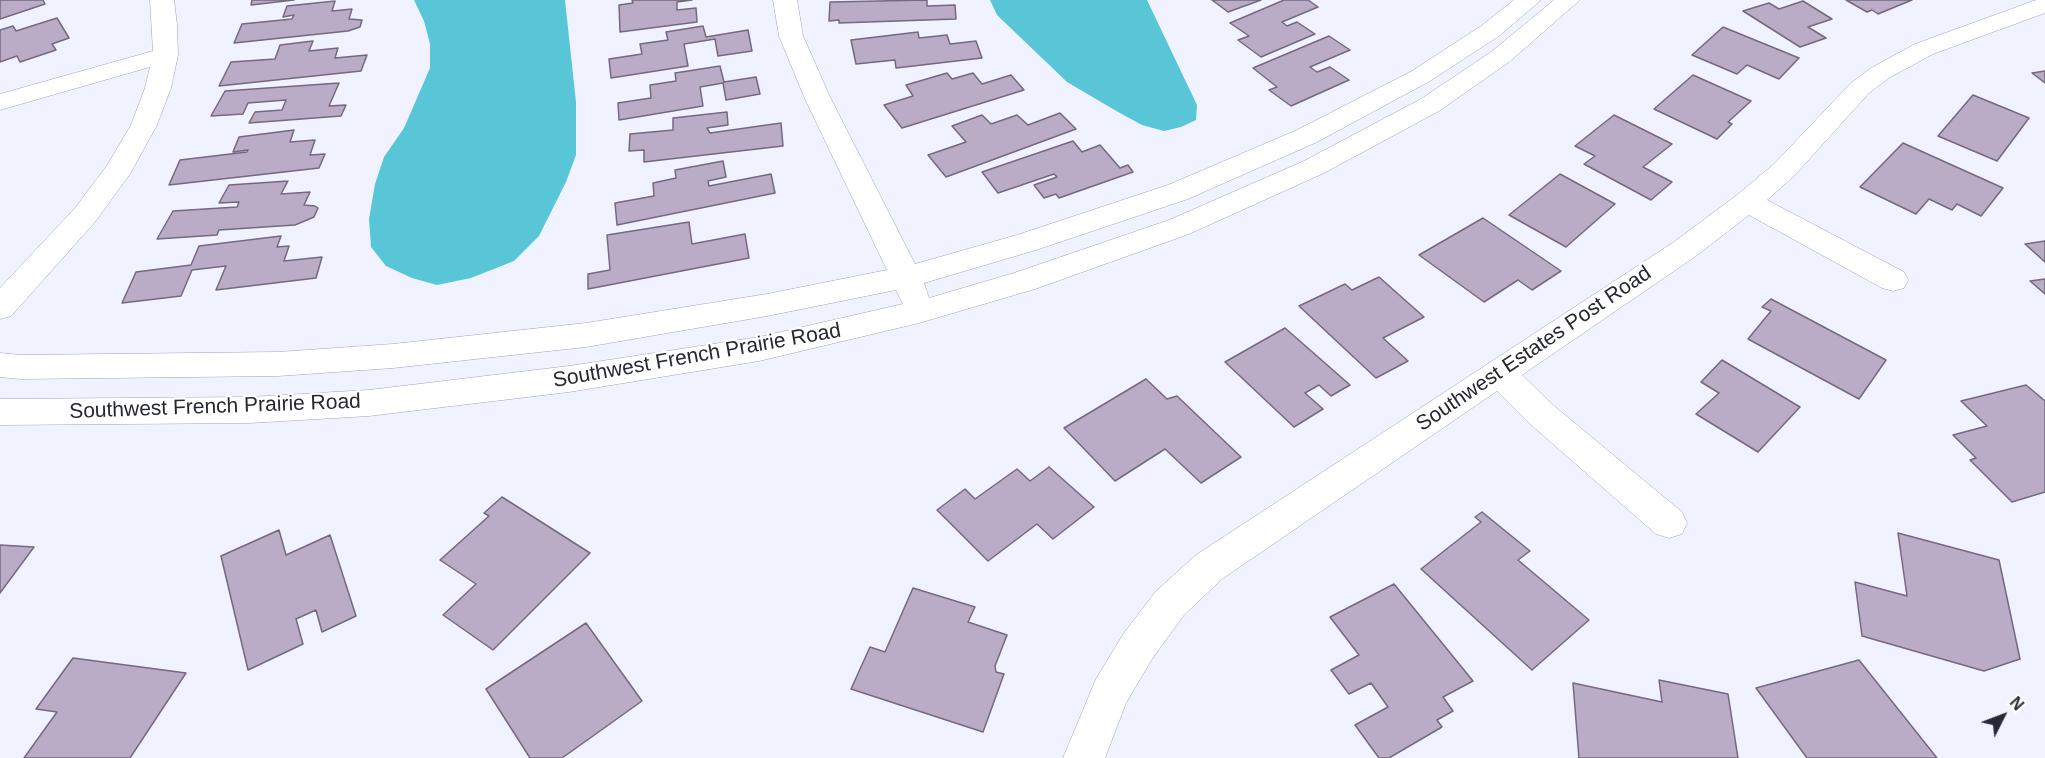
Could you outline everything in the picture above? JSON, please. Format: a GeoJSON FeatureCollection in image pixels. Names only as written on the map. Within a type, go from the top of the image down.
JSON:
{"type":"FeatureCollection","features":[{"type":"Feature","properties":{"kind":"street"},"geometry":{"type":"LineString","coordinates":[[0,308],[85,215],[120,168],[144,125],[158,88],[165,55],[162,0]]}},
{"type":"Feature","properties":{"kind":"street"},"geometry":{"type":"LineString","coordinates":[[784,0],[791,36],[818,99],[906,277],[919,312]]}},
{"type":"Feature","properties":{"kind":"street","name":"Southwest French Prairie Road"},"geometry":{"type":"LineString","coordinates":[[0,365],[21,367],[278,364],[393,356],[586,335],[767,305],[906,277],[1026,243],[1178,192],[1307,136],[1420,76],[1490,31],[1529,0]]}},
{"type":"Feature","properties":{"kind":"street","name":"Southwest French Prairie Road"},"geometry":{"type":"LineString","coordinates":[[0,412],[250,410],[369,403],[569,379],[759,349],[919,312],[1024,281],[1179,227],[1314,168],[1430,105],[1500,57],[1568,0]]}},
{"type":"Feature","properties":{"kind":"street","name":"Southwest Estates Post Road"},"geometry":{"type":"LineString","coordinates":[[1084,758],[1110,693],[1138,646],[1170,603],[1209,567],[1685,249],[1747,202],[1798,155],[1860,88],[1880,73],[1924,49],[2045,5]]}},
{"type":"Feature","properties":{"kind":"street"},"geometry":{"type":"LineString","coordinates":[[0,102],[165,55]]}},
{"type":"Feature","properties":{"kind":"street"},"geometry":{"type":"LineString","coordinates":[[1747,202],[1893,280]]}},
{"type":"Feature","properties":{"kind":"street"},"geometry":{"type":"LineString","coordinates":[[1498,372],[1541,414],[1669,523]]}},
{"type":"Feature","properties":{"kind":"water"},"geometry":{"type":"Polygon","coordinates":[[[414,0],[565,0],[576,102],[576,155],[566,182],[539,236],[514,261],[471,278],[437,285],[412,278],[386,266],[371,247],[369,219],[375,184],[384,157],[404,128],[430,68],[430,44],[424,21],[414,0]]]}},
{"type":"Feature","properties":{"kind":"water"},"geometry":{"type":"Polygon","coordinates":[[[990,0],[1147,0],[1197,105],[1196,120],[1164,131],[1142,125],[1118,112],[1067,82],[997,15],[990,0]]]}},
{"type":"Feature","properties":{"kind":"building"},"geometry":{"type":"Polygon","coordinates":[[[0,0],[43,0],[45,4],[0,19],[0,0]]]}},
{"type":"Feature","properties":{"kind":"building"},"geometry":{"type":"Polygon","coordinates":[[[252,0],[294,0],[251,5],[252,0]]]}},
{"type":"Feature","properties":{"kind":"building"},"geometry":{"type":"Polygon","coordinates":[[[632,0],[692,0],[677,2],[677,10],[696,8],[697,22],[620,32],[619,5],[633,3],[632,0]]]}},
{"type":"Feature","properties":{"kind":"building"},"geometry":{"type":"Polygon","coordinates":[[[927,0],[927,6],[955,5],[956,19],[839,23],[839,20],[829,21],[830,2],[927,0]]]}},
{"type":"Feature","properties":{"kind":"building"},"geometry":{"type":"Polygon","coordinates":[[[1212,0],[1261,0],[1228,12],[1212,0]]]}},
{"type":"Feature","properties":{"kind":"building"},"geometry":{"type":"Polygon","coordinates":[[[1284,0],[1308,0],[1318,7],[1282,22],[1287,26],[1297,22],[1315,34],[1261,57],[1238,40],[1249,36],[1230,23],[1284,0]]]}},
{"type":"Feature","properties":{"kind":"building"},"geometry":{"type":"Polygon","coordinates":[[[1846,0],[1912,0],[1878,14],[1872,10],[1867,12],[1846,0]]]}},
{"type":"Feature","properties":{"kind":"building"},"geometry":{"type":"Polygon","coordinates":[[[335,1],[332,11],[352,9],[349,19],[362,20],[360,27],[348,31],[234,43],[242,24],[292,19],[294,15],[283,17],[287,6],[335,1]]]}},
{"type":"Feature","properties":{"kind":"building"},"geometry":{"type":"Polygon","coordinates":[[[1803,1],[1832,19],[1808,27],[1826,38],[1800,47],[1743,11],[1769,3],[1779,9],[1803,1]]]}},
{"type":"Feature","properties":{"kind":"building"},"geometry":{"type":"Polygon","coordinates":[[[57,18],[69,38],[52,44],[56,50],[20,62],[17,56],[0,62],[0,30],[13,26],[16,31],[57,18]]]}},
{"type":"Feature","properties":{"kind":"building"},"geometry":{"type":"Polygon","coordinates":[[[703,26],[706,37],[748,30],[752,51],[718,56],[715,39],[684,44],[688,66],[611,78],[609,59],[642,54],[640,44],[668,40],[666,32],[703,26]]]}},
{"type":"Feature","properties":{"kind":"building"},"geometry":{"type":"Polygon","coordinates":[[[1723,27],[1799,58],[1779,79],[1747,65],[1737,74],[1692,55],[1723,27]]]}},
{"type":"Feature","properties":{"kind":"building"},"geometry":{"type":"Polygon","coordinates":[[[918,32],[919,38],[947,35],[950,44],[976,41],[982,58],[896,68],[895,60],[856,64],[851,40],[918,32]]]}},
{"type":"Feature","properties":{"kind":"building"},"geometry":{"type":"Polygon","coordinates":[[[1329,36],[1350,50],[1310,67],[1317,72],[1330,67],[1349,80],[1291,106],[1269,90],[1277,87],[1253,68],[1329,36]]]}},
{"type":"Feature","properties":{"kind":"building"},"geometry":{"type":"Polygon","coordinates":[[[313,41],[309,51],[338,48],[335,58],[367,55],[361,71],[219,86],[231,62],[275,59],[280,45],[313,41]]]}},
{"type":"Feature","properties":{"kind":"building"},"geometry":{"type":"Polygon","coordinates":[[[720,66],[724,82],[756,77],[760,94],[726,100],[723,83],[700,87],[703,106],[619,120],[618,103],[651,98],[650,85],[676,81],[675,73],[720,66]]]}},
{"type":"Feature","properties":{"kind":"building"},"geometry":{"type":"Polygon","coordinates":[[[2045,71],[2045,83],[2032,73],[2045,71]]]}},
{"type":"Feature","properties":{"kind":"building"},"geometry":{"type":"Polygon","coordinates":[[[947,73],[952,79],[973,73],[982,84],[1011,75],[1024,90],[902,128],[884,105],[913,96],[906,85],[947,73]]]}},
{"type":"Feature","properties":{"kind":"building"},"geometry":{"type":"Polygon","coordinates":[[[1693,75],[1751,101],[1728,122],[1732,124],[1717,139],[1654,109],[1693,75]]]}},
{"type":"Feature","properties":{"kind":"building"},"geometry":{"type":"Polygon","coordinates":[[[339,83],[329,106],[346,105],[341,116],[249,123],[255,112],[282,110],[286,100],[248,103],[243,114],[211,116],[225,91],[339,83]]]}},
{"type":"Feature","properties":{"kind":"building"},"geometry":{"type":"Polygon","coordinates":[[[1973,95],[2029,118],[1997,161],[1938,136],[1973,95]]]}},
{"type":"Feature","properties":{"kind":"building"},"geometry":{"type":"Polygon","coordinates":[[[727,112],[728,125],[707,128],[710,133],[781,123],[783,146],[644,162],[644,150],[629,151],[630,134],[673,130],[673,118],[727,112]]]}},
{"type":"Feature","properties":{"kind":"building"},"geometry":{"type":"Polygon","coordinates":[[[1060,113],[1076,129],[946,177],[928,155],[966,142],[952,126],[982,115],[991,124],[1017,115],[1028,125],[1060,113]]]}},
{"type":"Feature","properties":{"kind":"building"},"geometry":{"type":"Polygon","coordinates":[[[1614,115],[1672,144],[1643,167],[1672,182],[1651,200],[1584,164],[1595,156],[1575,146],[1614,115]]]}},
{"type":"Feature","properties":{"kind":"building"},"geometry":{"type":"Polygon","coordinates":[[[294,130],[290,142],[315,140],[310,155],[325,154],[319,168],[169,185],[180,160],[247,152],[248,150],[233,152],[239,137],[294,130]]]}},
{"type":"Feature","properties":{"kind":"building"},"geometry":{"type":"Polygon","coordinates":[[[1073,141],[1082,152],[1100,145],[1120,168],[1128,165],[1133,172],[1059,198],[1056,194],[1044,198],[1034,185],[1057,177],[1054,174],[998,193],[982,172],[1073,141]]]}},
{"type":"Feature","properties":{"kind":"building"},"geometry":{"type":"Polygon","coordinates":[[[1903,143],[2003,188],[1981,216],[1957,204],[1952,210],[1929,199],[1916,214],[1860,187],[1903,143]]]}},
{"type":"Feature","properties":{"kind":"building"},"geometry":{"type":"Polygon","coordinates":[[[723,161],[726,177],[708,181],[709,186],[771,174],[775,193],[617,225],[615,203],[654,196],[653,183],[676,178],[675,170],[723,161]]]}},
{"type":"Feature","properties":{"kind":"building"},"geometry":{"type":"Polygon","coordinates":[[[1560,174],[1615,204],[1566,247],[1509,215],[1560,174]]]}},
{"type":"Feature","properties":{"kind":"building"},"geometry":{"type":"Polygon","coordinates":[[[288,181],[281,194],[310,192],[304,205],[318,208],[314,217],[295,225],[219,230],[217,235],[157,239],[173,211],[237,207],[239,202],[219,203],[229,185],[288,181]]]}},
{"type":"Feature","properties":{"kind":"building"},"geometry":{"type":"Polygon","coordinates":[[[1483,218],[1561,271],[1532,290],[1518,280],[1484,302],[1419,255],[1483,218]]]}},
{"type":"Feature","properties":{"kind":"building"},"geometry":{"type":"Polygon","coordinates":[[[689,222],[692,244],[745,234],[749,258],[588,289],[588,274],[610,270],[607,235],[689,222]]]}},
{"type":"Feature","properties":{"kind":"building"},"geometry":{"type":"Polygon","coordinates":[[[281,236],[277,247],[289,246],[284,261],[322,257],[316,278],[216,290],[226,266],[192,270],[181,296],[122,303],[136,272],[191,265],[199,246],[281,236]]]}},
{"type":"Feature","properties":{"kind":"building"},"geometry":{"type":"Polygon","coordinates":[[[2045,241],[2045,262],[2025,244],[2045,241]]]}},
{"type":"Feature","properties":{"kind":"building"},"geometry":{"type":"Polygon","coordinates":[[[1379,277],[1424,317],[1383,338],[1408,361],[1376,378],[1299,306],[1345,284],[1352,290],[1379,277]]]}},
{"type":"Feature","properties":{"kind":"building"},"geometry":{"type":"Polygon","coordinates":[[[2045,279],[2045,294],[2030,281],[2045,279]]]}},
{"type":"Feature","properties":{"kind":"building"},"geometry":{"type":"Polygon","coordinates":[[[1771,299],[1886,360],[1859,399],[1748,339],[1771,311],[1762,307],[1771,299]]]}},
{"type":"Feature","properties":{"kind":"building"},"geometry":{"type":"Polygon","coordinates":[[[1285,328],[1350,385],[1331,396],[1319,385],[1305,393],[1323,409],[1294,427],[1225,362],[1285,328]]]}},
{"type":"Feature","properties":{"kind":"building"},"geometry":{"type":"Polygon","coordinates":[[[1722,360],[1800,407],[1758,452],[1696,414],[1719,393],[1701,382],[1722,360]]]}},
{"type":"Feature","properties":{"kind":"building"},"geometry":{"type":"Polygon","coordinates":[[[1146,379],[1167,399],[1177,396],[1241,457],[1201,483],[1165,449],[1115,481],[1064,428],[1146,379]]]}},
{"type":"Feature","properties":{"kind":"building"},"geometry":{"type":"Polygon","coordinates":[[[2026,385],[2045,401],[2045,492],[2012,502],[1970,460],[1976,458],[1953,435],[1987,426],[1961,401],[2026,385]]]}},
{"type":"Feature","properties":{"kind":"building"},"geometry":{"type":"Polygon","coordinates":[[[1049,467],[1094,507],[1053,539],[1037,524],[988,561],[937,510],[965,489],[975,499],[1017,469],[1030,481],[1049,467]]]}},
{"type":"Feature","properties":{"kind":"building"},"geometry":{"type":"Polygon","coordinates":[[[502,497],[590,553],[493,650],[443,615],[476,584],[440,560],[489,516],[484,513],[502,497]]]}},
{"type":"Feature","properties":{"kind":"building"},"geometry":{"type":"Polygon","coordinates":[[[1482,512],[1530,551],[1518,560],[1589,620],[1532,670],[1421,569],[1481,522],[1475,517],[1482,512]]]}},
{"type":"Feature","properties":{"kind":"building"},"geometry":{"type":"Polygon","coordinates":[[[279,530],[286,555],[330,535],[356,616],[322,632],[316,610],[296,619],[303,644],[248,670],[221,556],[279,530]]]}},
{"type":"Feature","properties":{"kind":"building"},"geometry":{"type":"Polygon","coordinates":[[[1898,533],[1999,560],[2020,659],[1984,671],[1862,636],[1855,582],[1907,596],[1898,533]]]}},
{"type":"Feature","properties":{"kind":"building"},"geometry":{"type":"Polygon","coordinates":[[[0,545],[34,547],[0,593],[0,545]]]}},
{"type":"Feature","properties":{"kind":"building"},"geometry":{"type":"Polygon","coordinates":[[[1394,584],[1473,681],[1443,697],[1453,711],[1437,720],[1442,727],[1389,758],[1379,758],[1355,725],[1388,707],[1371,683],[1349,694],[1331,670],[1359,655],[1330,617],[1394,584]]]}},
{"type":"Feature","properties":{"kind":"building"},"geometry":{"type":"Polygon","coordinates":[[[913,588],[975,607],[968,622],[1007,635],[995,666],[996,672],[1004,674],[983,732],[851,689],[870,647],[885,652],[913,588]]]}},
{"type":"Feature","properties":{"kind":"building"},"geometry":{"type":"Polygon","coordinates":[[[586,623],[642,701],[562,758],[530,758],[486,689],[586,623]]]}},
{"type":"Feature","properties":{"kind":"building"},"geometry":{"type":"Polygon","coordinates":[[[73,658],[186,673],[130,758],[24,758],[57,712],[36,709],[73,658]]]}},
{"type":"Feature","properties":{"kind":"building"},"geometry":{"type":"Polygon","coordinates":[[[1859,660],[1937,758],[1807,758],[1756,688],[1859,660]]]}},
{"type":"Feature","properties":{"kind":"building"},"geometry":{"type":"Polygon","coordinates":[[[1659,680],[1728,694],[1738,758],[1579,758],[1573,683],[1662,702],[1659,680]]]}}]}
